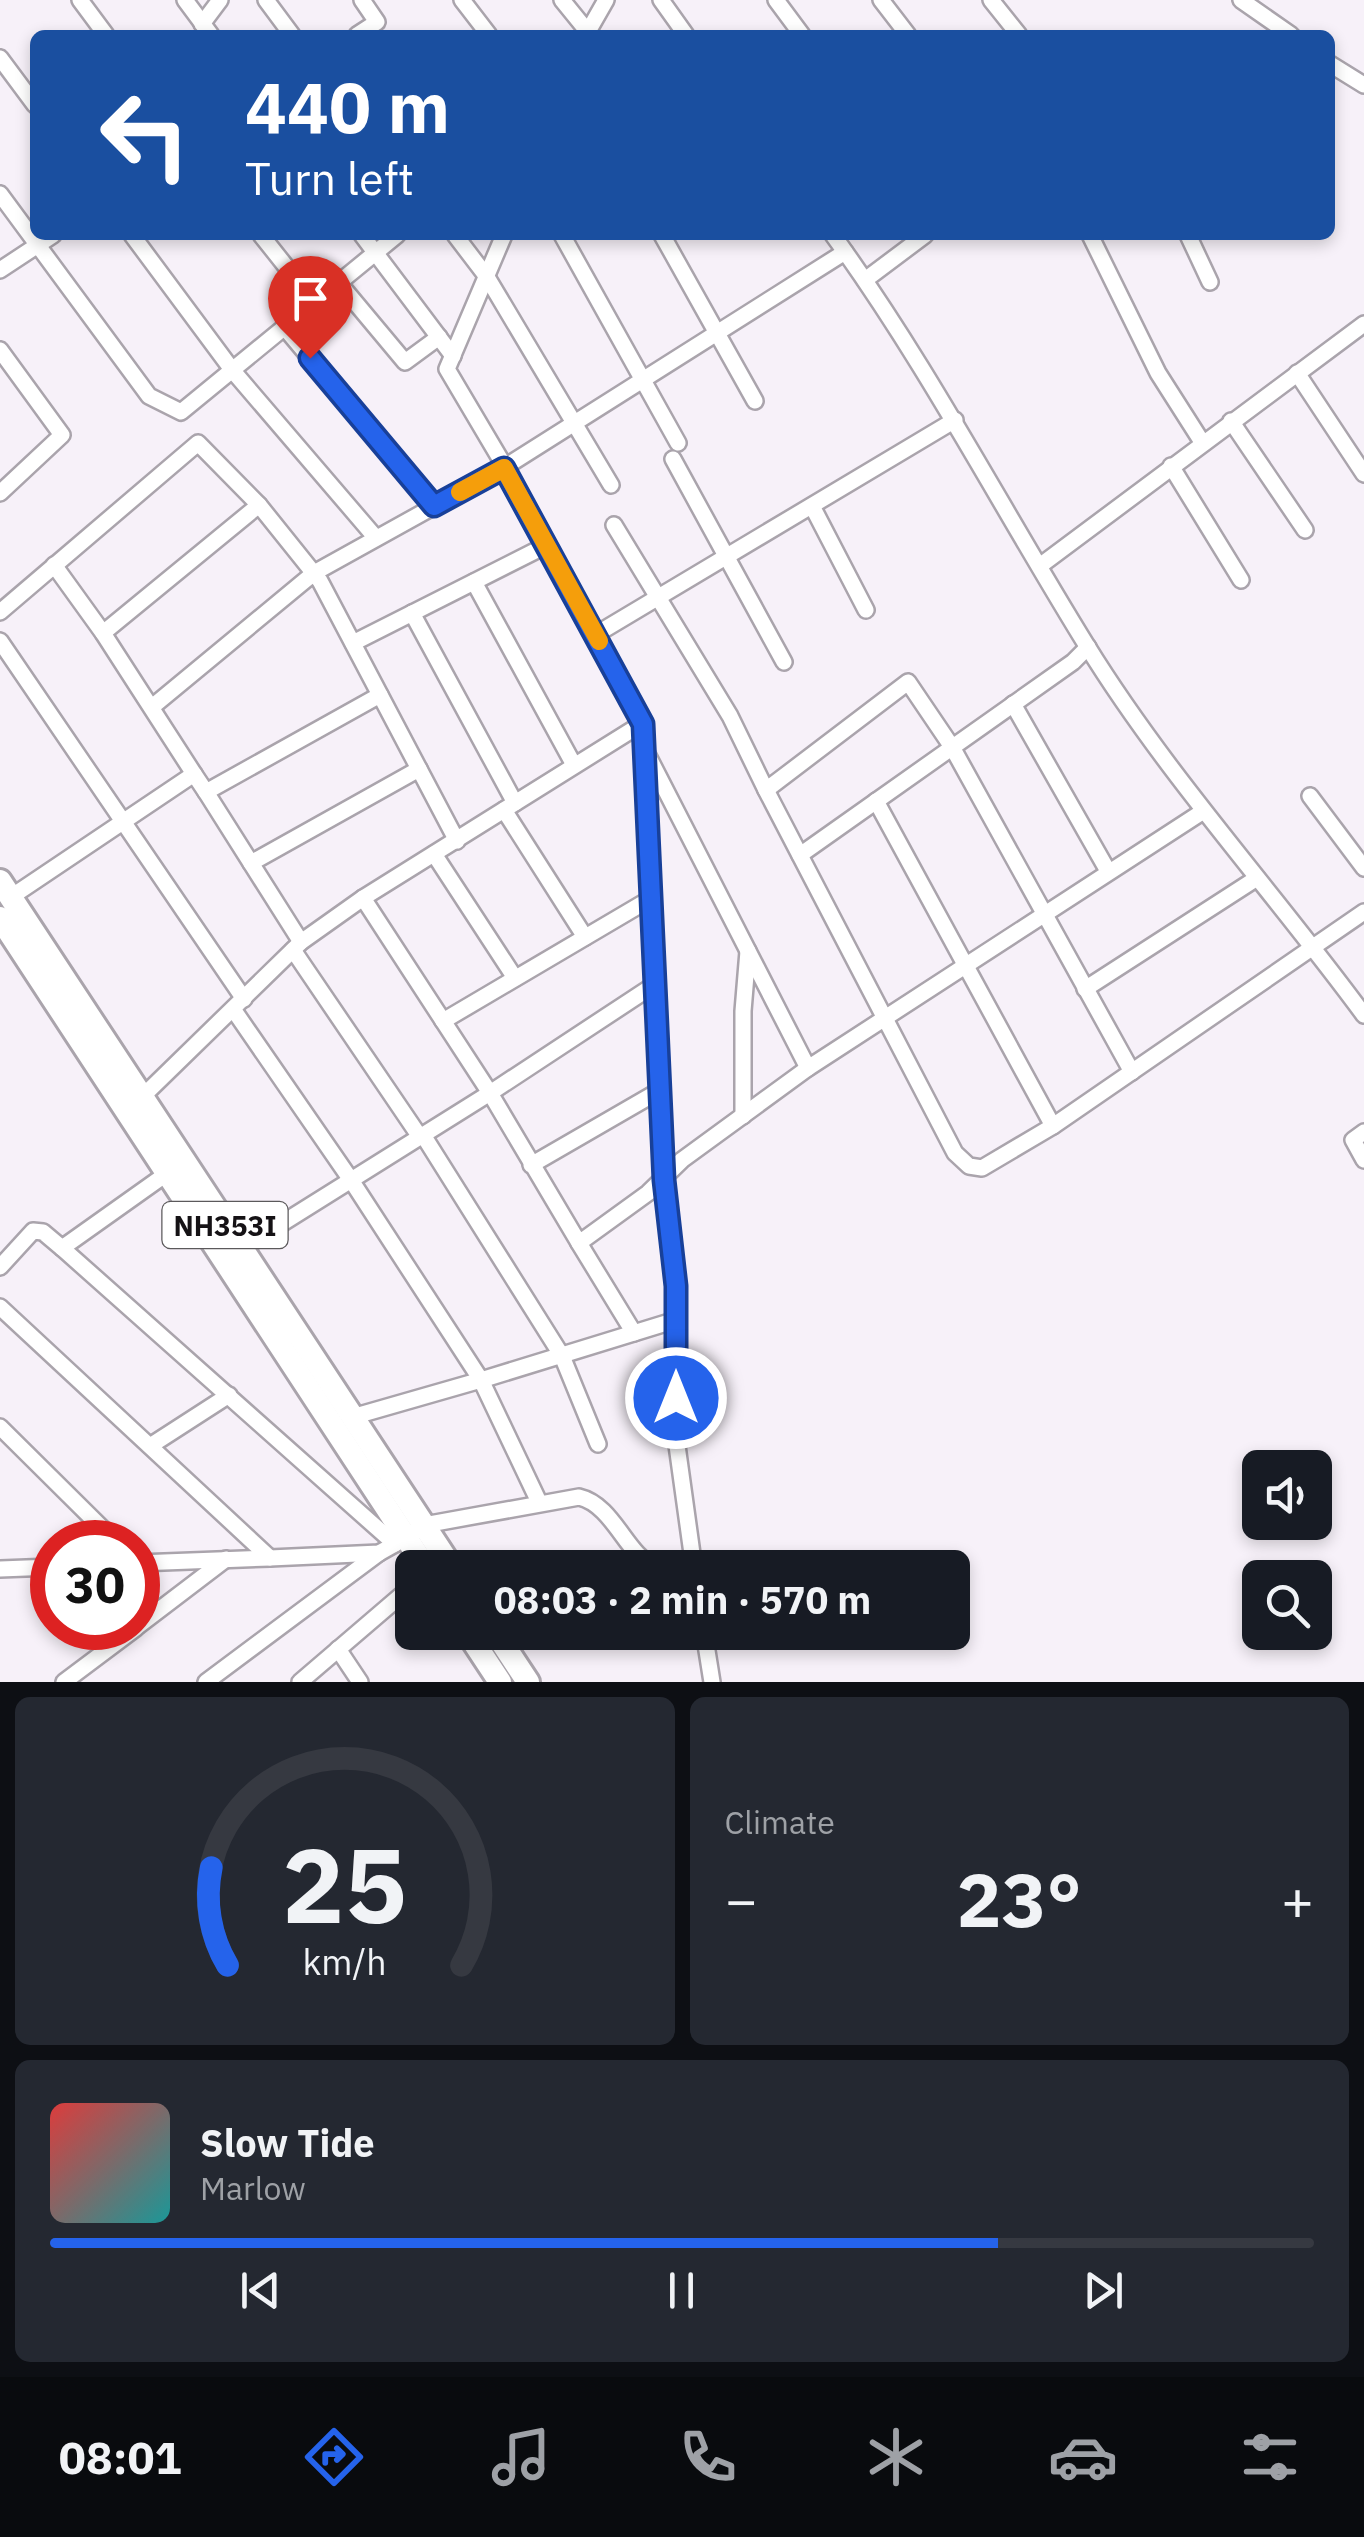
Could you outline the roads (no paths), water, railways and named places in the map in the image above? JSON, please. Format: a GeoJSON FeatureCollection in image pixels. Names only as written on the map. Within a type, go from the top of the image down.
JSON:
{"type":"FeatureCollection","features":[{"type":"Feature","properties":{"kind":"highway","name":"NH353I"},"geometry":{"type":"LineString","coordinates":[[4,899],[134,1104],[241,1249],[352,1417],[417,1550]]}},
{"type":"Feature","properties":{"kind":"highway","name":"NH353I"},"geometry":{"type":"LineString","coordinates":[[134,1104],[169,1172],[409,1535],[429,1550]]}},
{"type":"Feature","properties":{"kind":"highway"},"geometry":{"type":"LineString","coordinates":[[479,1650],[500,1682]]}},
{"type":"Feature","properties":{"kind":"highway"},"geometry":{"type":"LineString","coordinates":[[508,1650],[528,1682]]}},
{"type":"Feature","properties":{"kind":"street"},"geometry":{"type":"LineString","coordinates":[[80,0],[102,30]]}},
{"type":"Feature","properties":{"kind":"street"},"geometry":{"type":"LineString","coordinates":[[185,0],[207,30]]}},
{"type":"Feature","properties":{"kind":"street"},"geometry":{"type":"LineString","coordinates":[[207,30],[220,0]]}},
{"type":"Feature","properties":{"kind":"street"},"geometry":{"type":"LineString","coordinates":[[266,0],[288,30]]}},
{"type":"Feature","properties":{"kind":"street"},"geometry":{"type":"LineString","coordinates":[[362,0],[386,30]]}},
{"type":"Feature","properties":{"kind":"street"},"geometry":{"type":"LineString","coordinates":[[462,0],[485,30]]}},
{"type":"Feature","properties":{"kind":"street"},"geometry":{"type":"LineString","coordinates":[[562,0],[584,30]]}},
{"type":"Feature","properties":{"kind":"street"},"geometry":{"type":"LineString","coordinates":[[589,30],[606,0]]}},
{"type":"Feature","properties":{"kind":"street"},"geometry":{"type":"LineString","coordinates":[[661,0],[682,30]]}},
{"type":"Feature","properties":{"kind":"street"},"geometry":{"type":"LineString","coordinates":[[776,0],[798,30]]}},
{"type":"Feature","properties":{"kind":"street"},"geometry":{"type":"LineString","coordinates":[[881,0],[904,30]]}},
{"type":"Feature","properties":{"kind":"street"},"geometry":{"type":"LineString","coordinates":[[991,0],[1015,30]]}},
{"type":"Feature","properties":{"kind":"street"},"geometry":{"type":"LineString","coordinates":[[1242,0],[1284,30]]}},
{"type":"Feature","properties":{"kind":"street"},"geometry":{"type":"LineString","coordinates":[[365,30],[377,22]]}},
{"type":"Feature","properties":{"kind":"street"},"geometry":{"type":"LineString","coordinates":[[0,58],[30,98]]}},
{"type":"Feature","properties":{"kind":"street"},"geometry":{"type":"LineString","coordinates":[[1335,67],[1364,85]]}},
{"type":"Feature","properties":{"kind":"street"},"geometry":{"type":"LineString","coordinates":[[0,194],[30,224]]}},
{"type":"Feature","properties":{"kind":"street"},"geometry":{"type":"LineString","coordinates":[[0,270],[46,240],[149,396],[181,412],[198,443],[259,505],[314,573],[456,841]]}},
{"type":"Feature","properties":{"kind":"street"},"geometry":{"type":"LineString","coordinates":[[136,240],[234,370],[376,538]]}},
{"type":"Feature","properties":{"kind":"street"},"geometry":{"type":"LineString","coordinates":[[266,240],[315,303]]}},
{"type":"Feature","properties":{"kind":"street"},"geometry":{"type":"LineString","coordinates":[[366,240],[453,356]]}},
{"type":"Feature","properties":{"kind":"street"},"geometry":{"type":"LineString","coordinates":[[181,412],[391,240]]}},
{"type":"Feature","properties":{"kind":"street"},"geometry":{"type":"LineString","coordinates":[[458,240],[487,277],[611,484]]}},
{"type":"Feature","properties":{"kind":"street"},"geometry":{"type":"LineString","coordinates":[[502,240],[447,370],[643,724],[664,1180],[676,1286],[675,1431],[692,1550]]}},
{"type":"Feature","properties":{"kind":"street"},"geometry":{"type":"LineString","coordinates":[[565,240],[644,379],[727,558],[784,662]]}},
{"type":"Feature","properties":{"kind":"street"},"geometry":{"type":"LineString","coordinates":[[665,240],[755,401]]}},
{"type":"Feature","properties":{"kind":"street"},"geometry":{"type":"LineString","coordinates":[[836,240],[955,420],[1088,647],[1202,812],[1314,947],[1364,1015]]}},
{"type":"Feature","properties":{"kind":"street"},"geometry":{"type":"LineString","coordinates":[[865,280],[918,240]]}},
{"type":"Feature","properties":{"kind":"street"},"geometry":{"type":"LineString","coordinates":[[1092,240],[1158,373],[1202,442]]}},
{"type":"Feature","properties":{"kind":"street"},"geometry":{"type":"LineString","coordinates":[[1190,240],[1210,282]]}},
{"type":"Feature","properties":{"kind":"street"},"geometry":{"type":"LineString","coordinates":[[152,707],[314,573],[504,468],[845,252]]}},
{"type":"Feature","properties":{"kind":"street"},"geometry":{"type":"LineString","coordinates":[[339,283],[404,362],[439,337]]}},
{"type":"Feature","properties":{"kind":"street"},"geometry":{"type":"LineString","coordinates":[[1041,565],[1363,326]]}},
{"type":"Feature","properties":{"kind":"street"},"geometry":{"type":"LineString","coordinates":[[286,328],[434,506]]}},
{"type":"Feature","properties":{"kind":"street"},"geometry":{"type":"LineString","coordinates":[[0,350],[62,435],[0,493]]}},
{"type":"Feature","properties":{"kind":"street"},"geometry":{"type":"LineString","coordinates":[[1297,373],[1364,474]]}},
{"type":"Feature","properties":{"kind":"street"},"geometry":{"type":"LineString","coordinates":[[596,635],[955,420]]}},
{"type":"Feature","properties":{"kind":"street"},"geometry":{"type":"LineString","coordinates":[[1231,421],[1305,530]]}},
{"type":"Feature","properties":{"kind":"street"},"geometry":{"type":"LineString","coordinates":[[0,612],[198,443]]}},
{"type":"Feature","properties":{"kind":"street"},"geometry":{"type":"LineString","coordinates":[[1171,466],[1242,580]]}},
{"type":"Feature","properties":{"kind":"street"},"geometry":{"type":"LineString","coordinates":[[104,634],[259,505]]}},
{"type":"Feature","properties":{"kind":"street"},"geometry":{"type":"LineString","coordinates":[[812,506],[866,610]]}},
{"type":"Feature","properties":{"kind":"street"},"geometry":{"type":"LineString","coordinates":[[614,525],[730,716],[954,1153],[970,1166],[982,1168],[1053,1126],[1364,912]]}},
{"type":"Feature","properties":{"kind":"street"},"geometry":{"type":"LineString","coordinates":[[352,643],[547,545]]}},
{"type":"Feature","properties":{"kind":"street"},"geometry":{"type":"LineString","coordinates":[[54,565],[152,707],[297,946],[562,1356],[598,1444]]}},
{"type":"Feature","properties":{"kind":"street"},"geometry":{"type":"LineString","coordinates":[[474,582],[574,764]]}},
{"type":"Feature","properties":{"kind":"street"},"geometry":{"type":"LineString","coordinates":[[412,613],[509,806],[585,937]]}},
{"type":"Feature","properties":{"kind":"street"},"geometry":{"type":"LineString","coordinates":[[0,641],[124,821],[480,1380],[540,1502]]}},
{"type":"Feature","properties":{"kind":"street"},"geometry":{"type":"LineString","coordinates":[[800,854],[1088,647]]}},
{"type":"Feature","properties":{"kind":"street"},"geometry":{"type":"LineString","coordinates":[[766,790],[908,682],[952,747],[1132,1072]]}},
{"type":"Feature","properties":{"kind":"street"},"geometry":{"type":"LineString","coordinates":[[206,792],[380,695]]}},
{"type":"Feature","properties":{"kind":"street"},"geometry":{"type":"LineString","coordinates":[[1012,704],[1108,871]]}},
{"type":"Feature","properties":{"kind":"street"},"geometry":{"type":"LineString","coordinates":[[134,1104],[297,946],[363,898],[643,724]]}},
{"type":"Feature","properties":{"kind":"street"},"geometry":{"type":"LineString","coordinates":[[644,747],[808,1068]]}},
{"type":"Feature","properties":{"kind":"street"},"geometry":{"type":"LineString","coordinates":[[250,863],[419,770]]}},
{"type":"Feature","properties":{"kind":"street"},"geometry":{"type":"LineString","coordinates":[[4,899],[194,774]]}},
{"type":"Feature","properties":{"kind":"street"},"geometry":{"type":"LineString","coordinates":[[1310,796],[1364,868]]}},
{"type":"Feature","properties":{"kind":"street"},"geometry":{"type":"LineString","coordinates":[[876,801],[1053,1126]]}},
{"type":"Feature","properties":{"kind":"street"},"geometry":{"type":"LineString","coordinates":[[580,1242],[664,1180],[682,1160],[808,1068],[1202,812]]}},
{"type":"Feature","properties":{"kind":"street"},"geometry":{"type":"LineString","coordinates":[[434,854],[515,978]]}},
{"type":"Feature","properties":{"kind":"street"},"geometry":{"type":"LineString","coordinates":[[1086,989],[1257,878]]}},
{"type":"Feature","properties":{"kind":"street"},"geometry":{"type":"LineString","coordinates":[[363,898],[490,1093],[634,1333]]}},
{"type":"Feature","properties":{"kind":"street"},"geometry":{"type":"LineString","coordinates":[[443,1021],[650,898]]}},
{"type":"Feature","properties":{"kind":"street"},"geometry":{"type":"LineString","coordinates":[[742,1116],[748,951]]}},
{"type":"Feature","properties":{"kind":"street"},"geometry":{"type":"LineString","coordinates":[[241,1249],[654,986]]}},
{"type":"Feature","properties":{"kind":"street"},"geometry":{"type":"LineString","coordinates":[[531,1166],[659,1092]]}},
{"type":"Feature","properties":{"kind":"street"},"geometry":{"type":"LineString","coordinates":[[1364,1132],[1353,1140],[1364,1160]]}},
{"type":"Feature","properties":{"kind":"street"},"geometry":{"type":"LineString","coordinates":[[62,1248],[169,1172]]}},
{"type":"Feature","properties":{"kind":"street"},"geometry":{"type":"LineString","coordinates":[[0,1267],[37,1230],[229,1395],[409,1535]]}},
{"type":"Feature","properties":{"kind":"street"},"geometry":{"type":"LineString","coordinates":[[0,1307],[270,1558]]}},
{"type":"Feature","properties":{"kind":"street"},"geometry":{"type":"LineString","coordinates":[[352,1417],[676,1320]]}},
{"type":"Feature","properties":{"kind":"street"},"geometry":{"type":"LineString","coordinates":[[150,1446],[229,1395]]}},
{"type":"Feature","properties":{"kind":"street"},"geometry":{"type":"LineString","coordinates":[[0,1427],[94,1520]]}},
{"type":"Feature","properties":{"kind":"street"},"geometry":{"type":"LineString","coordinates":[[206,1682],[379,1553],[409,1535],[540,1502],[588,1500],[600,1508],[636,1550]]}},
{"type":"Feature","properties":{"kind":"street"},"geometry":{"type":"LineString","coordinates":[[160,1562],[379,1553]]}},
{"type":"Feature","properties":{"kind":"street"},"geometry":{"type":"LineString","coordinates":[[160,1610],[226,1560]]}},
{"type":"Feature","properties":{"kind":"street"},"geometry":{"type":"LineString","coordinates":[[0,1570],[30,1568]]}},
{"type":"Feature","properties":{"kind":"street"},"geometry":{"type":"LineString","coordinates":[[300,1682],[395,1600]]}},
{"type":"Feature","properties":{"kind":"street"},"geometry":{"type":"LineString","coordinates":[[338,1649],[360,1682]]}},
{"type":"Feature","properties":{"kind":"street"},"geometry":{"type":"LineString","coordinates":[[64,1682],[106,1650]]}},
{"type":"Feature","properties":{"kind":"street"},"geometry":{"type":"LineString","coordinates":[[707,1650],[712,1682]]}}]}
